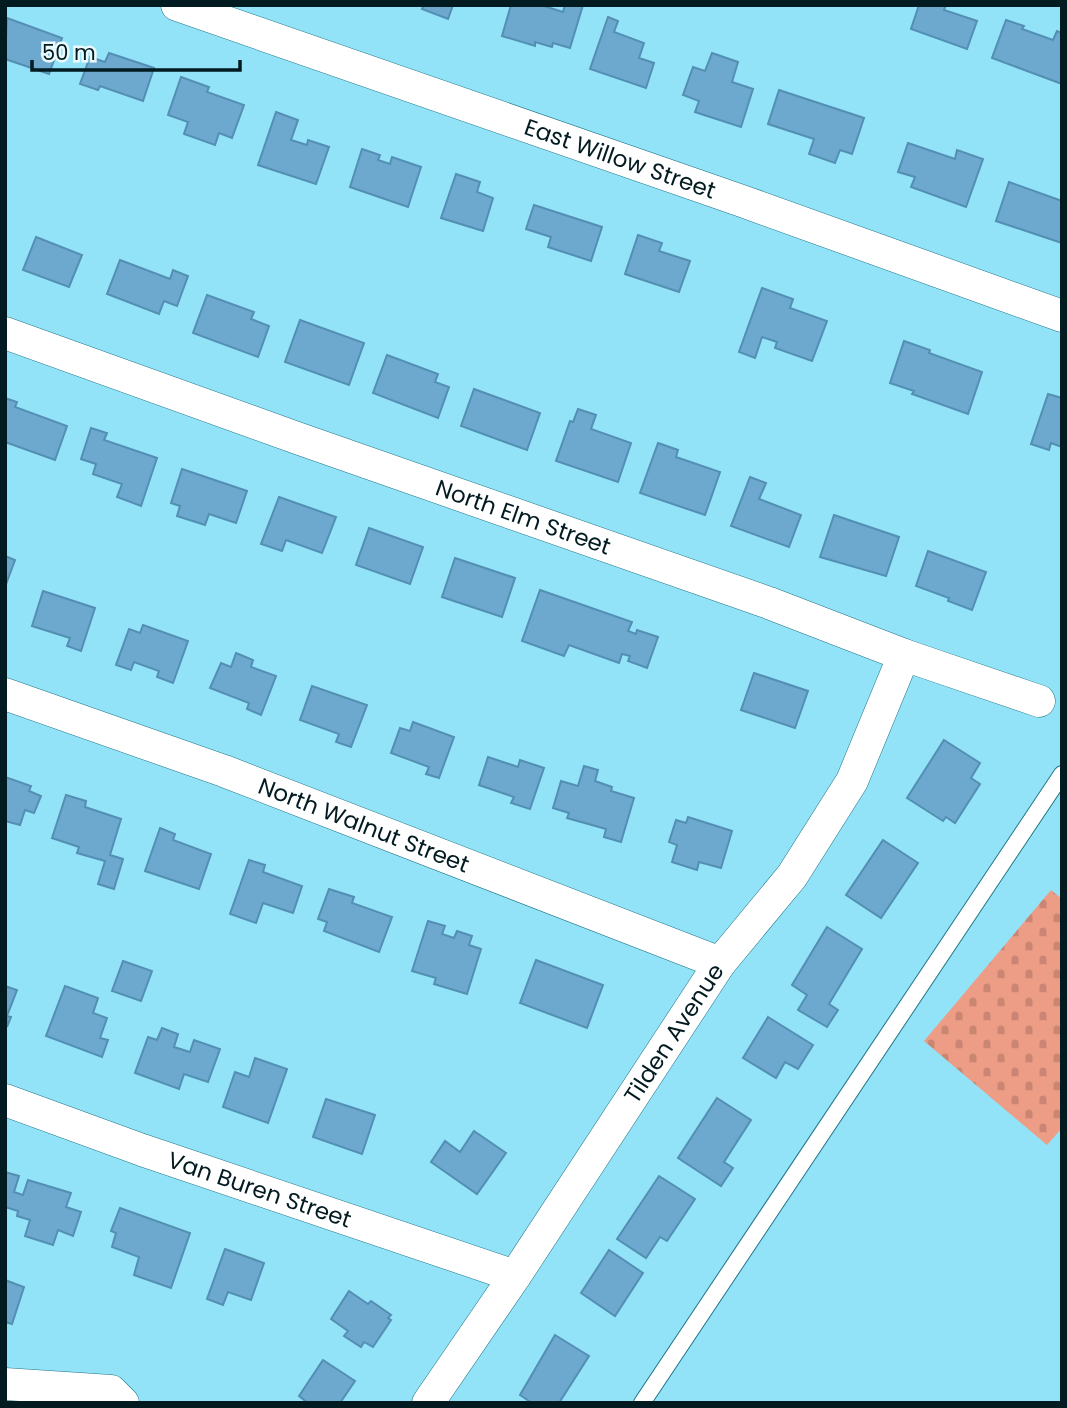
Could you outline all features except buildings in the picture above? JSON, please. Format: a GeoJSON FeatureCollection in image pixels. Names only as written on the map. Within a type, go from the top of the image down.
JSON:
{"type":"FeatureCollection","features":[{"type":"Feature","properties":{"kind":"street","name":"East Willow Street"},"geometry":{"type":"LineString","coordinates":[[177,5],[743,201],[1062,316]]}},
{"type":"Feature","properties":{"kind":"street","name":"North Elm Street"},"geometry":{"type":"LineString","coordinates":[[5,333],[296,438],[756,598],[904,655],[1039,702]]}},
{"type":"Feature","properties":{"kind":"street","name":"Tilden Avenue"},"geometry":{"type":"LineString","coordinates":[[428,1403],[515,1276],[720,963],[792,876],[852,781],[904,655]]}},
{"type":"Feature","properties":{"kind":"street","name":"North Walnut Street"},"geometry":{"type":"LineString","coordinates":[[5,694],[224,771],[720,963]]}},
{"type":"Feature","properties":{"kind":"street","name":"Van Buren Street"},"geometry":{"type":"LineString","coordinates":[[5,1100],[142,1150],[515,1276]]}},
{"type":"Feature","properties":{"kind":"street"},"geometry":{"type":"LineString","coordinates":[[5,1384],[111,1391],[123,1403]]}},
{"type":"Feature","properties":{"kind":"lane"},"geometry":{"type":"LineString","coordinates":[[642,1403],[1062,774]]}},
{"type":"Feature","properties":{"kind":"green space"},"geometry":{"type":"Polygon","coordinates":[[[1051,890],[1062,899],[1062,1128],[1047,1145],[924,1041],[1051,890]]]}}]}
